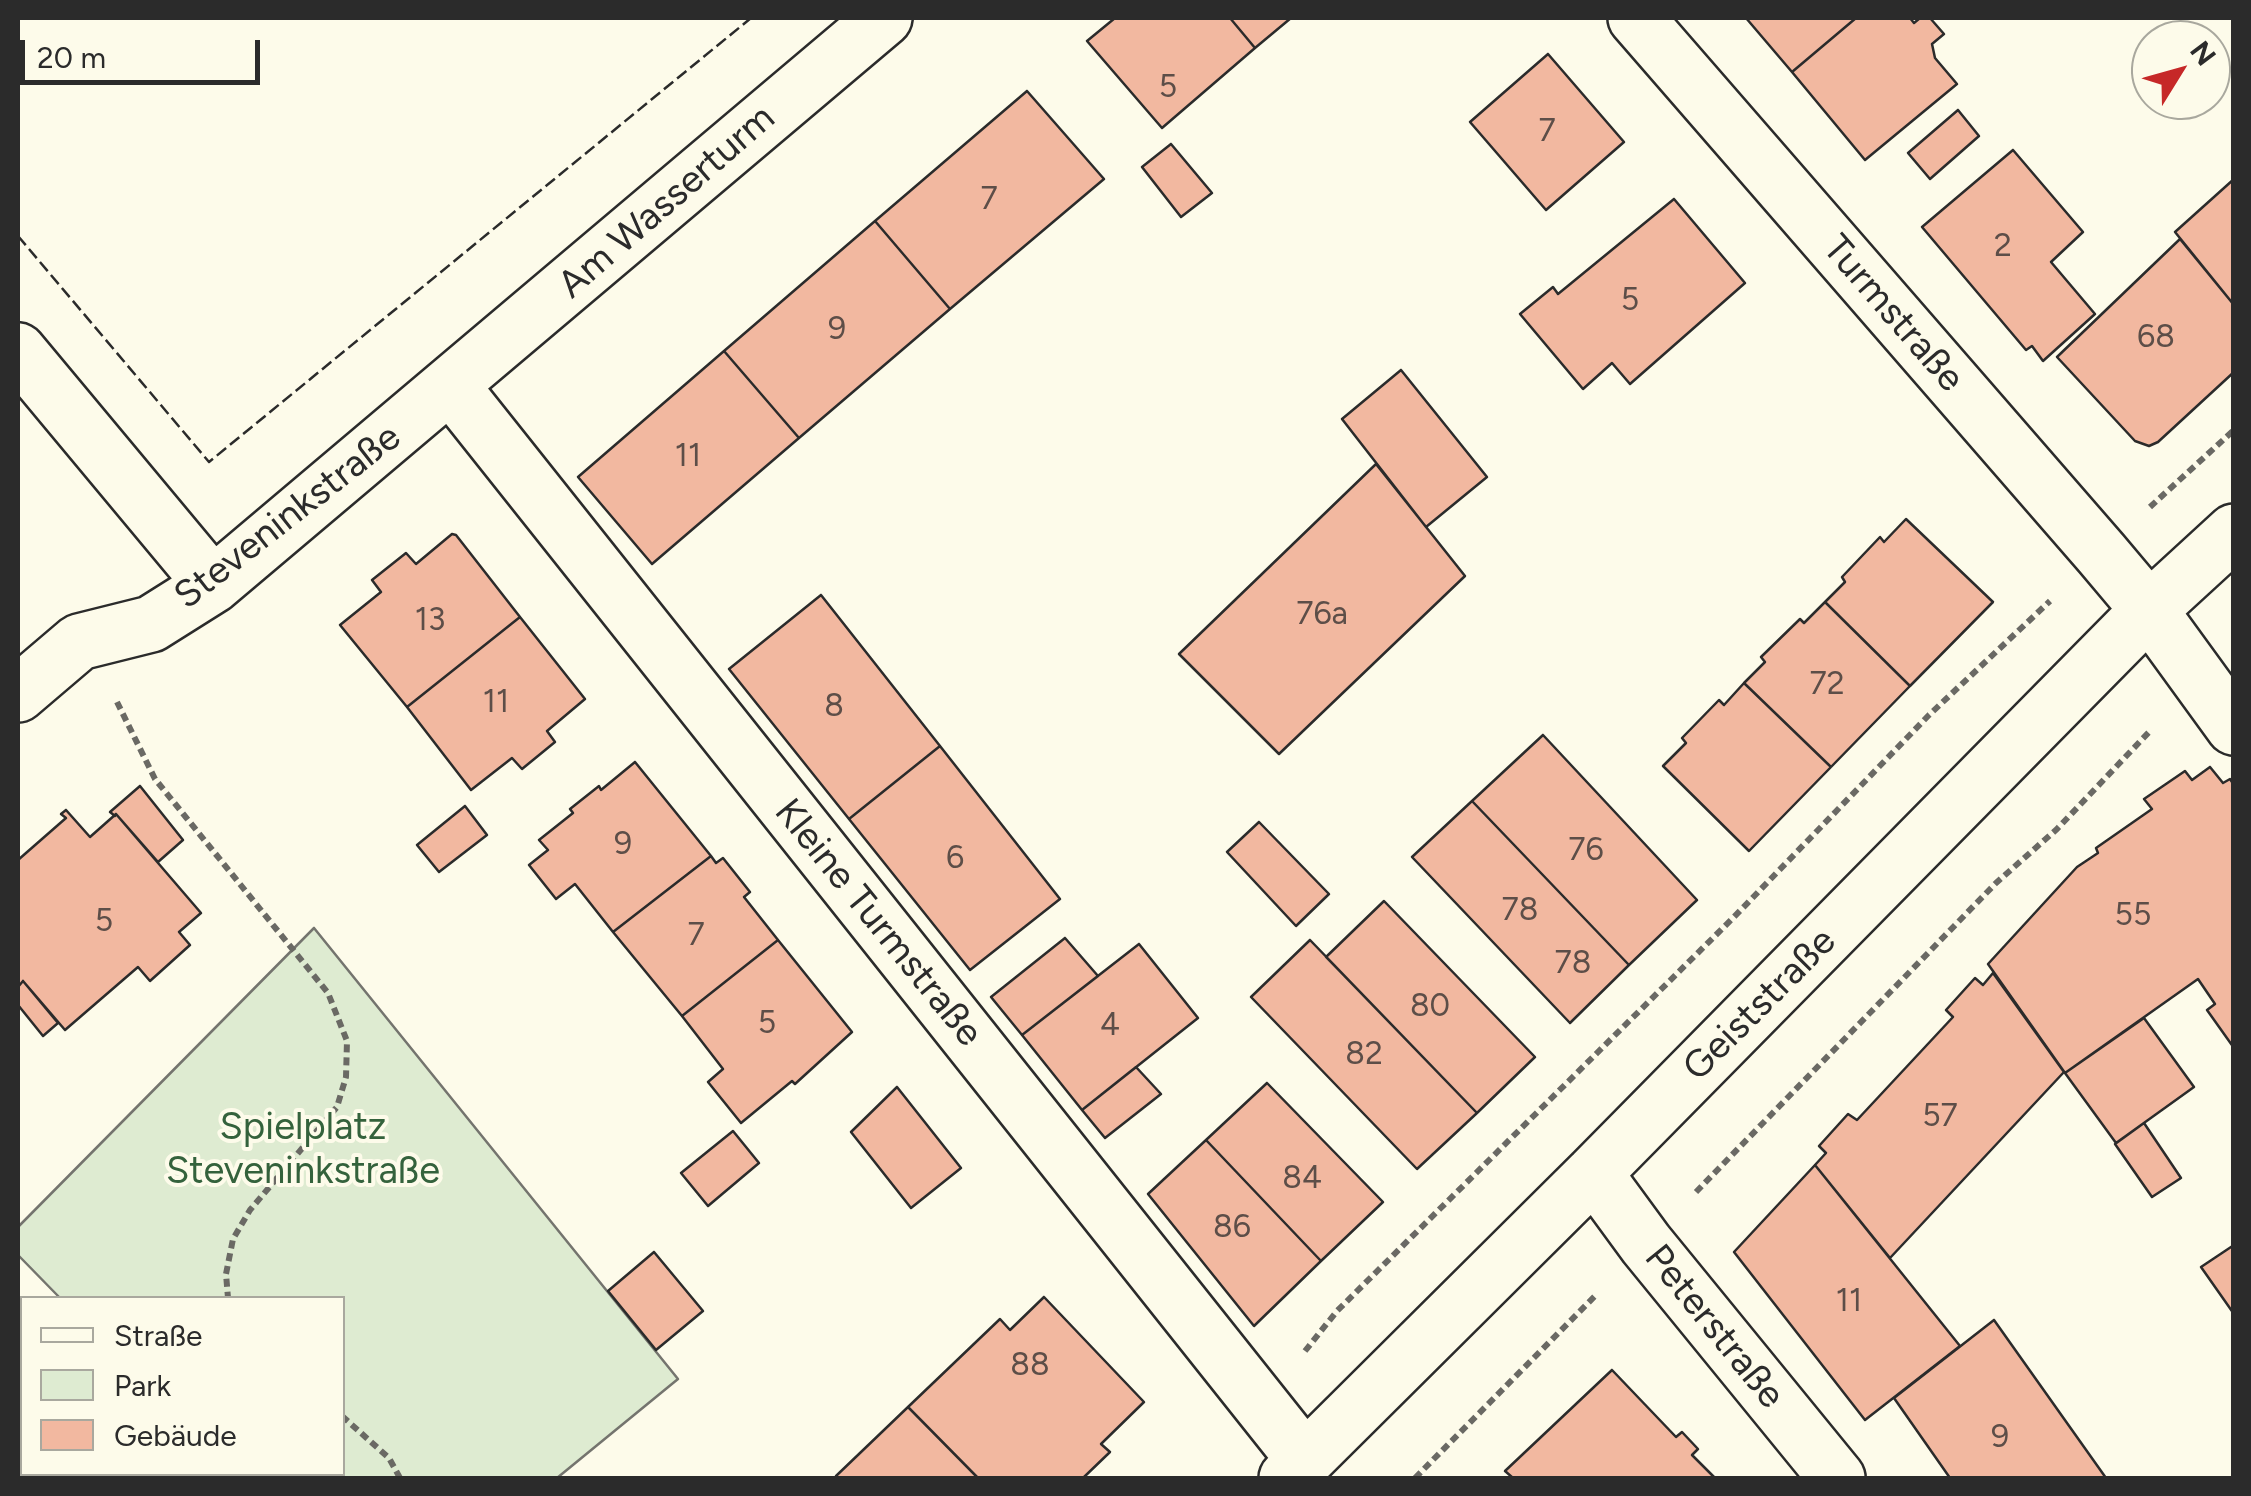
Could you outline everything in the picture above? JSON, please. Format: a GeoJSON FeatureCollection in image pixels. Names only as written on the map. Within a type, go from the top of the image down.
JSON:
{"type":"FeatureCollection","features":[{"type":"Feature","properties":{"kind":"street","name":"Am Wasserturm"},"geometry":{"type":"LineString","coordinates":[[451,386],[884,18]]}},
{"type":"Feature","properties":{"kind":"street","name":"Turmstraße"},"geometry":{"type":"LineString","coordinates":[[1636,18],[2101,553],[2149,610],[2234,727]]}},
{"type":"Feature","properties":{"kind":"street"},"geometry":{"type":"LineString","coordinates":[[18,351],[213,584]]}},
{"type":"Feature","properties":{"kind":"street","name":"Steveninkstraße"},"geometry":{"type":"LineString","coordinates":[[18,694],[79,642],[150,624],[213,584],[451,386]]}},
{"type":"Feature","properties":{"kind":"street","name":"Kleine Turmstraße"},"geometry":{"type":"LineString","coordinates":[[451,386],[1268,1413],[1296,1469]]}},
{"type":"Feature","properties":{"kind":"street","name":"Geiststraße"},"geometry":{"type":"LineString","coordinates":[[1296,1469],[1594,1174],[2149,610],[2234,532]]}},
{"type":"Feature","properties":{"kind":"street","name":"Peterstraße"},"geometry":{"type":"LineString","coordinates":[[1594,1174],[1646,1244],[1837,1478]]}},
{"type":"Feature","properties":{"kind":"path"},"geometry":{"type":"LineString","coordinates":[[1268,1413],[1306,1350],[1337,1312],[1734,918],[1929,715],[2234,430]]}},
{"type":"Feature","properties":{"kind":"path"},"geometry":{"type":"LineString","coordinates":[[79,642],[119,707],[155,779],[328,993],[348,1041],[346,1077],[337,1106],[250,1210],[233,1240],[226,1274],[228,1296]]}},
{"type":"Feature","properties":{"kind":"path"},"geometry":{"type":"LineString","coordinates":[[1415,1478],[2199,679]]}},
{"type":"Feature","properties":{"kind":"path"},"geometry":{"type":"LineString","coordinates":[[345,1419],[389,1458],[400,1478]]}},
{"type":"Feature","properties":{"kind":"green space","name":"Spielplatz Steveninkstraße"},"geometry":{"type":"Polygon","coordinates":[[[314,928],[678,1379],[557,1478],[234,1478],[345,1476],[345,1296],[58,1296],[18,1255],[18,1227],[314,928]]]}},
{"type":"Feature","properties":{"kind":"building"},"geometry":{"type":"Polygon","coordinates":[[[1115,18],[1230,18],[1255,48],[1162,128],[1087,41],[1115,18]]]}},
{"type":"Feature","properties":{"kind":"building"},"geometry":{"type":"Polygon","coordinates":[[[1230,18],[1291,18],[1255,48],[1230,18]]]}},
{"type":"Feature","properties":{"kind":"building"},"geometry":{"type":"Polygon","coordinates":[[[1746,18],[1856,18],[1792,72],[1746,18]]]}},
{"type":"Feature","properties":{"kind":"building"},"geometry":{"type":"Polygon","coordinates":[[[1856,18],[1910,18],[1914,23],[1930,18],[1944,34],[1932,44],[1935,58],[1957,84],[1865,160],[1792,72],[1856,18]]]}},
{"type":"Feature","properties":{"kind":"building"},"geometry":{"type":"Polygon","coordinates":[[[1548,54],[1624,142],[1546,210],[1470,122],[1548,54]]]}},
{"type":"Feature","properties":{"kind":"building"},"geometry":{"type":"Polygon","coordinates":[[[1027,91],[1104,179],[950,309],[875,221],[1027,91]]]}},
{"type":"Feature","properties":{"kind":"building"},"geometry":{"type":"Polygon","coordinates":[[[1958,110],[1979,136],[1930,179],[1908,153],[1958,110]]]}},
{"type":"Feature","properties":{"kind":"building"},"geometry":{"type":"Polygon","coordinates":[[[1171,144],[1212,193],[1181,217],[1142,167],[1171,144]]]}},
{"type":"Feature","properties":{"kind":"building"},"geometry":{"type":"Polygon","coordinates":[[[2013,150],[2083,232],[2051,262],[2095,314],[2043,361],[2032,346],[2026,350],[1922,227],[2013,150]]]}},
{"type":"Feature","properties":{"kind":"building"},"geometry":{"type":"Polygon","coordinates":[[[2234,179],[2234,305],[2175,232],[2234,179]]]}},
{"type":"Feature","properties":{"kind":"building"},"geometry":{"type":"Polygon","coordinates":[[[1674,199],[1745,283],[1630,384],[1612,363],[1583,389],[1520,314],[1553,287],[1558,294],[1674,199]]]}},
{"type":"Feature","properties":{"kind":"building"},"geometry":{"type":"Polygon","coordinates":[[[875,221],[950,309],[799,438],[724,351],[875,221]]]}},
{"type":"Feature","properties":{"kind":"building"},"geometry":{"type":"Polygon","coordinates":[[[2180,239],[2234,305],[2234,372],[2149,446],[2135,441],[2057,357],[2180,239]]]}},
{"type":"Feature","properties":{"kind":"building"},"geometry":{"type":"Polygon","coordinates":[[[724,351],[799,438],[652,564],[578,477],[724,351]]]}},
{"type":"Feature","properties":{"kind":"building"},"geometry":{"type":"Polygon","coordinates":[[[1401,370],[1487,477],[1426,527],[1342,419],[1401,370]]]}},
{"type":"Feature","properties":{"kind":"building"},"geometry":{"type":"Polygon","coordinates":[[[1376,464],[1465,576],[1279,754],[1179,654],[1376,464]]]}},
{"type":"Feature","properties":{"kind":"building"},"geometry":{"type":"Polygon","coordinates":[[[1906,519],[1993,602],[1910,686],[1825,602],[1845,582],[1842,577],[1880,537],[1884,542],[1906,519]]]}},
{"type":"Feature","properties":{"kind":"building"},"geometry":{"type":"Polygon","coordinates":[[[452,534],[520,617],[407,707],[340,625],[381,592],[372,580],[406,553],[416,564],[452,534]]]}},
{"type":"Feature","properties":{"kind":"building"},"geometry":{"type":"Polygon","coordinates":[[[821,595],[940,746],[849,819],[729,669],[821,595]]]}},
{"type":"Feature","properties":{"kind":"building"},"geometry":{"type":"Polygon","coordinates":[[[1825,602],[1910,686],[1831,767],[1744,683],[1765,662],[1761,657],[1800,619],[1804,623],[1825,602]]]}},
{"type":"Feature","properties":{"kind":"building"},"geometry":{"type":"Polygon","coordinates":[[[520,617],[585,699],[547,731],[555,742],[522,769],[512,758],[471,790],[407,707],[520,617]]]}},
{"type":"Feature","properties":{"kind":"building"},"geometry":{"type":"Polygon","coordinates":[[[1744,683],[1831,767],[1749,851],[1663,766],[1686,743],[1682,738],[1719,700],[1724,705],[1744,683]]]}},
{"type":"Feature","properties":{"kind":"building"},"geometry":{"type":"Polygon","coordinates":[[[1543,735],[1697,900],[1629,965],[1472,801],[1543,735]]]}},
{"type":"Feature","properties":{"kind":"building"},"geometry":{"type":"Polygon","coordinates":[[[940,746],[1060,899],[970,970],[849,819],[940,746]]]}},
{"type":"Feature","properties":{"kind":"building"},"geometry":{"type":"Polygon","coordinates":[[[635,762],[711,856],[613,932],[575,884],[556,899],[529,865],[548,850],[539,840],[573,813],[570,809],[635,762]]]}},
{"type":"Feature","properties":{"kind":"building"},"geometry":{"type":"Polygon","coordinates":[[[2210,767],[2223,783],[2230,779],[2234,785],[2234,1048],[2207,1010],[2215,1004],[2198,979],[2065,1073],[1988,964],[2077,867],[2098,853],[2096,848],[2152,809],[2144,799],[2185,771],[2192,780],[2210,767]]]}},
{"type":"Feature","properties":{"kind":"building"},"geometry":{"type":"Polygon","coordinates":[[[140,786],[183,840],[158,862],[110,812],[140,786]]]}},
{"type":"Feature","properties":{"kind":"building"},"geometry":{"type":"Polygon","coordinates":[[[1472,801],[1629,965],[1570,1023],[1412,857],[1472,801]]]}},
{"type":"Feature","properties":{"kind":"building"},"geometry":{"type":"Polygon","coordinates":[[[465,806],[487,835],[439,872],[417,845],[465,806]]]}},
{"type":"Feature","properties":{"kind":"building"},"geometry":{"type":"Polygon","coordinates":[[[66,810],[90,837],[116,814],[201,913],[179,932],[190,945],[150,981],[138,967],[65,1030],[23,981],[18,987],[18,860],[66,818],[61,814],[66,810]]]}},
{"type":"Feature","properties":{"kind":"building"},"geometry":{"type":"Polygon","coordinates":[[[1259,822],[1329,894],[1296,926],[1227,852],[1259,822]]]}},
{"type":"Feature","properties":{"kind":"building"},"geometry":{"type":"Polygon","coordinates":[[[711,856],[716,863],[723,858],[750,892],[744,897],[778,940],[682,1016],[613,932],[711,856]]]}},
{"type":"Feature","properties":{"kind":"building"},"geometry":{"type":"Polygon","coordinates":[[[1384,901],[1535,1057],[1477,1113],[1326,957],[1384,901]]]}},
{"type":"Feature","properties":{"kind":"building"},"geometry":{"type":"Polygon","coordinates":[[[1065,938],[1098,976],[1022,1035],[991,997],[1065,938]]]}},
{"type":"Feature","properties":{"kind":"building"},"geometry":{"type":"Polygon","coordinates":[[[778,940],[852,1032],[795,1084],[792,1081],[741,1123],[708,1082],[723,1069],[682,1016],[778,940]]]}},
{"type":"Feature","properties":{"kind":"building"},"geometry":{"type":"Polygon","coordinates":[[[1310,940],[1477,1113],[1417,1169],[1251,997],[1310,940]]]}},
{"type":"Feature","properties":{"kind":"building"},"geometry":{"type":"Polygon","coordinates":[[[1139,944],[1198,1018],[1082,1110],[1022,1035],[1139,944]]]}},
{"type":"Feature","properties":{"kind":"building"},"geometry":{"type":"Polygon","coordinates":[[[1993,973],[2064,1072],[1890,1258],[1815,1165],[1826,1153],[1819,1146],[1848,1114],[1857,1120],[1953,1017],[1946,1010],[1975,978],[1983,985],[1993,973]]]}},
{"type":"Feature","properties":{"kind":"building"},"geometry":{"type":"Polygon","coordinates":[[[23,981],[58,1023],[43,1036],[18,1005],[18,987],[23,981]]]}},
{"type":"Feature","properties":{"kind":"building"},"geometry":{"type":"Polygon","coordinates":[[[2144,1018],[2194,1087],[2116,1143],[2065,1073],[2144,1018]]]}},
{"type":"Feature","properties":{"kind":"building"},"geometry":{"type":"Polygon","coordinates":[[[1136,1067],[1161,1094],[1105,1138],[1082,1110],[1136,1067]]]}},
{"type":"Feature","properties":{"kind":"building"},"geometry":{"type":"Polygon","coordinates":[[[1267,1083],[1383,1202],[1321,1261],[1206,1140],[1267,1083]]]}},
{"type":"Feature","properties":{"kind":"building"},"geometry":{"type":"Polygon","coordinates":[[[897,1087],[961,1168],[911,1208],[851,1132],[897,1087]]]}},
{"type":"Feature","properties":{"kind":"building"},"geometry":{"type":"Polygon","coordinates":[[[2144,1123],[2181,1178],[2152,1197],[2115,1144],[2144,1123]]]}},
{"type":"Feature","properties":{"kind":"building"},"geometry":{"type":"Polygon","coordinates":[[[733,1131],[759,1163],[708,1206],[681,1173],[733,1131]]]}},
{"type":"Feature","properties":{"kind":"building"},"geometry":{"type":"Polygon","coordinates":[[[1206,1140],[1321,1261],[1254,1326],[1148,1194],[1206,1140]]]}},
{"type":"Feature","properties":{"kind":"building"},"geometry":{"type":"Polygon","coordinates":[[[1815,1165],[1960,1346],[1865,1420],[1734,1252],[1815,1165]]]}},
{"type":"Feature","properties":{"kind":"building"},"geometry":{"type":"Polygon","coordinates":[[[2234,1245],[2234,1314],[2201,1267],[2234,1245]]]}},
{"type":"Feature","properties":{"kind":"building"},"geometry":{"type":"Polygon","coordinates":[[[654,1252],[703,1311],[656,1350],[608,1291],[654,1252]]]}},
{"type":"Feature","properties":{"kind":"building"},"geometry":{"type":"Polygon","coordinates":[[[1044,1297],[1144,1402],[1101,1444],[1110,1452],[1083,1478],[978,1478],[908,1407],[1000,1319],[1010,1330],[1044,1297]]]}},
{"type":"Feature","properties":{"kind":"building"},"geometry":{"type":"Polygon","coordinates":[[[1994,1320],[2106,1478],[1950,1478],[1894,1398],[1994,1320]]]}},
{"type":"Feature","properties":{"kind":"building"},"geometry":{"type":"Polygon","coordinates":[[[1612,1370],[1676,1437],[1682,1432],[1698,1449],[1692,1455],[1715,1478],[1513,1478],[1505,1471],[1612,1370]]]}},
{"type":"Feature","properties":{"kind":"building"},"geometry":{"type":"Polygon","coordinates":[[[18,1403],[20,1476],[169,1478],[18,1478],[18,1403]]]}},
{"type":"Feature","properties":{"kind":"building"},"geometry":{"type":"Polygon","coordinates":[[[908,1407],[978,1478],[836,1476],[908,1407]]]}},
{"type":"Feature","properties":{"kind":"fence"},"geometry":{"type":"LineString","coordinates":[[18,236],[209,462],[751,18]]}}]}
